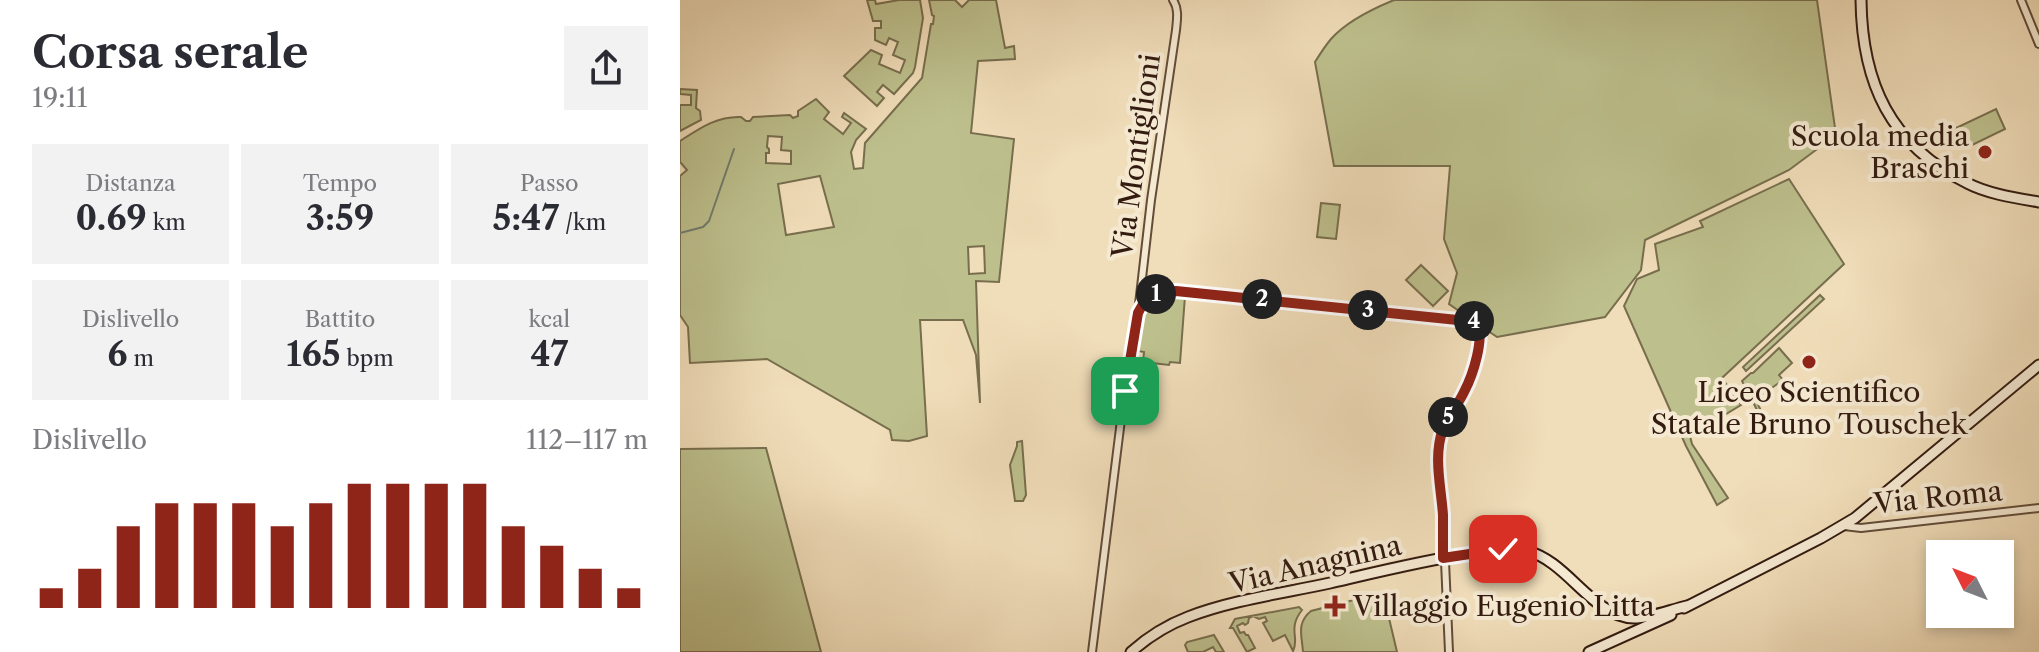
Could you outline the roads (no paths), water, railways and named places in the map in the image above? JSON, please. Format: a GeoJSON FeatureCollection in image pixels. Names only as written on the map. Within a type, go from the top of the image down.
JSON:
{"type":"FeatureCollection","features":[{"type":"Feature","properties":{"kind":"main road"},"geometry":{"type":"LineString","coordinates":[[1861,0],[1867,61],[1881,102],[1905,138],[1933,163],[1969,184],[2039,202]]}},
{"type":"Feature","properties":{"kind":"main road"},"geometry":{"type":"LineString","coordinates":[[1589,652],[1625,637],[1843,526],[1872,506],[2039,365]]}},
{"type":"Feature","properties":{"kind":"main road","name":"Via Anagnina"},"geometry":{"type":"LineString","coordinates":[[1131,652],[1157,633],[1190,616],[1443,558],[1503,549],[1528,551],[1549,562],[1598,604],[1634,618]]}},
{"type":"Feature","properties":{"kind":"main road"},"geometry":{"type":"LineString","coordinates":[[1625,637],[1634,627],[1634,618],[1687,606]]}},
{"type":"Feature","properties":{"kind":"street","name":"Via Montiglioni"},"geometry":{"type":"LineString","coordinates":[[1092,652],[1121,420],[1142,286],[1152,188],[1176,30],[1176,4],[1173,0]]}},
{"type":"Feature","properties":{"kind":"street"},"geometry":{"type":"LineString","coordinates":[[2021,0],[2039,44]]}},
{"type":"Feature","properties":{"kind":"street"},"geometry":{"type":"LineString","coordinates":[[1142,286],[1477,322],[1481,330],[1480,343],[1464,392],[1442,433],[1438,452],[1449,652]]}},
{"type":"Feature","properties":{"kind":"street"},"geometry":{"type":"LineString","coordinates":[[1138,313],[1144,302],[1157,293],[1176,291]]}},
{"type":"Feature","properties":{"kind":"street","name":"Via Roma"},"geometry":{"type":"LineString","coordinates":[[1843,526],[1861,528],[2039,508]]}},
{"type":"Feature","properties":{"kind":"waterway"},"geometry":{"type":"LineString","coordinates":[[680,233],[703,227],[709,221],[734,149]]}},
{"type":"Feature","properties":{"kind":"place","name":"Scuola media Braschi"},"geometry":{"type":"Point","coordinates":[1985,152]}},
{"type":"Feature","properties":{"kind":"place","name":"Liceo Scientifico Statale Bruno Touschek"},"geometry":{"type":"Point","coordinates":[1809,362]}},
{"type":"Feature","properties":{"kind":"place","name":"Villaggio Eugenio Litta"},"geometry":{"type":"Point","coordinates":[1335,606]}}]}
